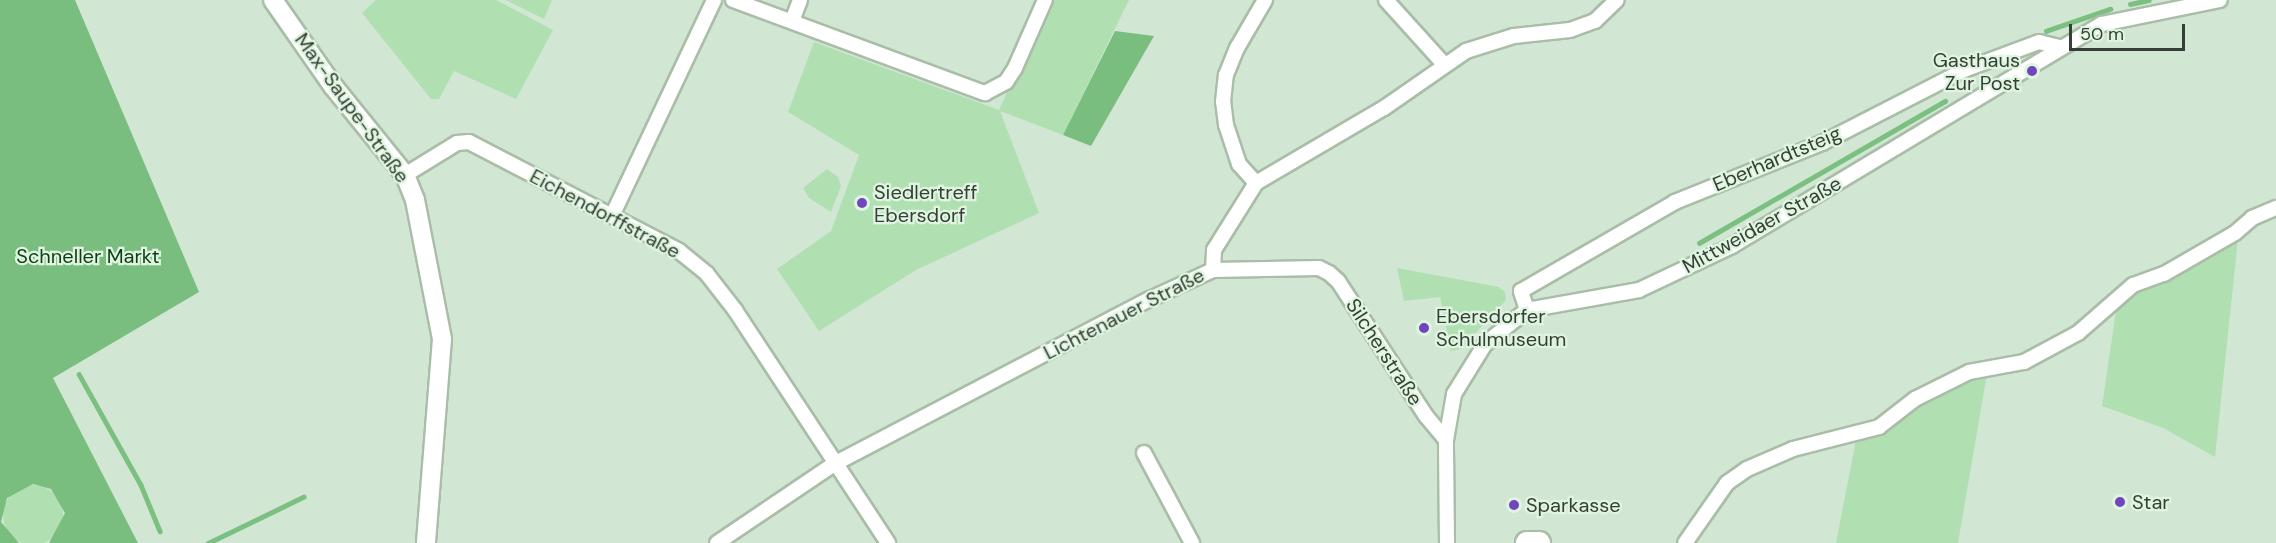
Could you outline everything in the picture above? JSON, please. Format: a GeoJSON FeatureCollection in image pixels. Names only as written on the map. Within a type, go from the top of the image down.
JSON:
{"type":"FeatureCollection","features":[{"type":"Feature","properties":{"kind":"main road"},"geometry":{"type":"LineString","coordinates":[[1527,543],[1539,543]]}},
{"type":"Feature","properties":{"kind":"street","name":"Max-Saupe-Straße"},"geometry":{"type":"LineString","coordinates":[[273,0],[333,86],[405,175],[415,200],[442,339],[426,543]]}},
{"type":"Feature","properties":{"kind":"street"},"geometry":{"type":"LineString","coordinates":[[612,216],[714,0]]}},
{"type":"Feature","properties":{"kind":"street"},"geometry":{"type":"LineString","coordinates":[[733,0],[985,93],[1006,82],[1015,68],[1045,0]]}},
{"type":"Feature","properties":{"kind":"street"},"geometry":{"type":"LineString","coordinates":[[792,21],[800,0]]}},
{"type":"Feature","properties":{"kind":"street"},"geometry":{"type":"LineString","coordinates":[[1256,183],[1239,164],[1226,125],[1223,102],[1226,75],[1237,48],[1265,0]]}},
{"type":"Feature","properties":{"kind":"street"},"geometry":{"type":"LineString","coordinates":[[1386,0],[1443,63]]}},
{"type":"Feature","properties":{"kind":"street","name":"Lichtenauer Straße"},"geometry":{"type":"LineString","coordinates":[[717,543],[834,464],[1150,298],[1213,270],[1214,250],[1256,183],[1384,108],[1443,63],[1466,51],[1514,36],[1570,30],[1595,21],[1617,0]]}},
{"type":"Feature","properties":{"kind":"street","name":"Mittweidaer Straße"},"geometry":{"type":"LineString","coordinates":[[1527,310],[1639,290],[1732,246],[2058,47],[2102,24],[2220,0]]}},
{"type":"Feature","properties":{"kind":"street","name":"Eberhardtsteig"},"geometry":{"type":"LineString","coordinates":[[1527,310],[1521,291],[1675,202],[1822,143],[1964,70],[2039,42],[2058,47]]}},
{"type":"Feature","properties":{"kind":"street","name":"Eichendorffstraße"},"geometry":{"type":"LineString","coordinates":[[405,175],[457,143],[469,142],[679,251],[708,274],[888,543]]}},
{"type":"Feature","properties":{"kind":"street"},"geometry":{"type":"LineString","coordinates":[[1685,543],[1727,483],[1747,469],[1793,449],[1879,427],[1915,399],[1969,372],[2024,362],[2078,333],[2133,285],[2164,274],[2235,233],[2252,218],[2276,208]]}},
{"type":"Feature","properties":{"kind":"street","name":"Silcherstraße"},"geometry":{"type":"LineString","coordinates":[[1213,270],[1319,268],[1338,281],[1420,407],[1446,440]]}},
{"type":"Feature","properties":{"kind":"street"},"geometry":{"type":"LineString","coordinates":[[1447,543],[1446,440],[1454,394],[1475,356],[1527,310]]}},
{"type":"Feature","properties":{"kind":"street"},"geometry":{"type":"LineString","coordinates":[[1144,453],[1192,543]]}},
{"type":"Feature","properties":{"kind":"green space","name":"Schneller Markt"},"geometry":{"type":"Polygon","coordinates":[[[0,0],[75,0],[199,292],[53,378],[138,543],[49,543],[65,513],[51,489],[33,484],[7,498],[1,522],[19,543],[0,543],[0,0]]]}},
{"type":"Feature","properties":{"kind":"green space"},"geometry":{"type":"Polygon","coordinates":[[[376,0],[496,0],[553,30],[516,99],[454,71],[439,99],[431,99],[362,13],[376,0]]]}},
{"type":"Feature","properties":{"kind":"green space"},"geometry":{"type":"Polygon","coordinates":[[[506,0],[552,0],[544,19],[506,0]]]}},
{"type":"Feature","properties":{"kind":"green space"},"geometry":{"type":"Polygon","coordinates":[[[1049,0],[1129,0],[1063,135],[1000,111],[1039,213],[916,270],[819,331],[777,269],[831,231],[859,155],[788,112],[814,42],[999,110],[1049,0]]]}},
{"type":"Feature","properties":{"kind":"green space"},"geometry":{"type":"Polygon","coordinates":[[[1115,31],[1154,36],[1091,146],[1063,135],[1115,31]]]}},
{"type":"Feature","properties":{"kind":"green space"},"geometry":{"type":"Polygon","coordinates":[[[827,169],[838,177],[841,186],[831,212],[809,198],[803,188],[827,169]]]}},
{"type":"Feature","properties":{"kind":"green space"},"geometry":{"type":"Polygon","coordinates":[[[2238,239],[2215,457],[2163,428],[2102,406],[2117,304],[2238,239]]]}},
{"type":"Feature","properties":{"kind":"green space"},"geometry":{"type":"Polygon","coordinates":[[[1397,268],[1499,287],[1505,292],[1506,300],[1461,349],[1451,351],[1440,297],[1404,301],[1397,268]]]}},
{"type":"Feature","properties":{"kind":"green space"},"geometry":{"type":"Polygon","coordinates":[[[1987,374],[1958,543],[1836,543],[1856,440],[1915,404],[1971,376],[1987,374]]]}},
{"type":"Feature","properties":{"kind":"green space"},"geometry":{"type":"Polygon","coordinates":[[[33,485],[54,494],[63,515],[54,536],[33,545],[12,536],[3,515],[12,494],[33,485]]]}},
{"type":"Feature","properties":{"kind":"waterway"},"geometry":{"type":"LineString","coordinates":[[2130,4],[2149,0]]}},
{"type":"Feature","properties":{"kind":"waterway"},"geometry":{"type":"LineString","coordinates":[[2046,31],[2110,9]]}},
{"type":"Feature","properties":{"kind":"waterway"},"geometry":{"type":"LineString","coordinates":[[1699,243],[1945,101]]}},
{"type":"Feature","properties":{"kind":"waterway"},"geometry":{"type":"LineString","coordinates":[[79,374],[141,485],[160,531]]}},
{"type":"Feature","properties":{"kind":"waterway"},"geometry":{"type":"LineString","coordinates":[[208,543],[303,497]]}},
{"type":"Feature","properties":{"kind":"place","name":"Gasthaus Zur Post"},"geometry":{"type":"Point","coordinates":[2032,71]}},
{"type":"Feature","properties":{"kind":"place","name":"Siedlertreff Ebersdorf"},"geometry":{"type":"Point","coordinates":[862,203]}},
{"type":"Feature","properties":{"kind":"place","name":"Ebersdorfer Schulmuseum"},"geometry":{"type":"Point","coordinates":[1424,328]}},
{"type":"Feature","properties":{"kind":"place","name":"Star"},"geometry":{"type":"Point","coordinates":[2120,502]}},
{"type":"Feature","properties":{"kind":"place","name":"Sparkasse"},"geometry":{"type":"Point","coordinates":[1514,505]}}]}
